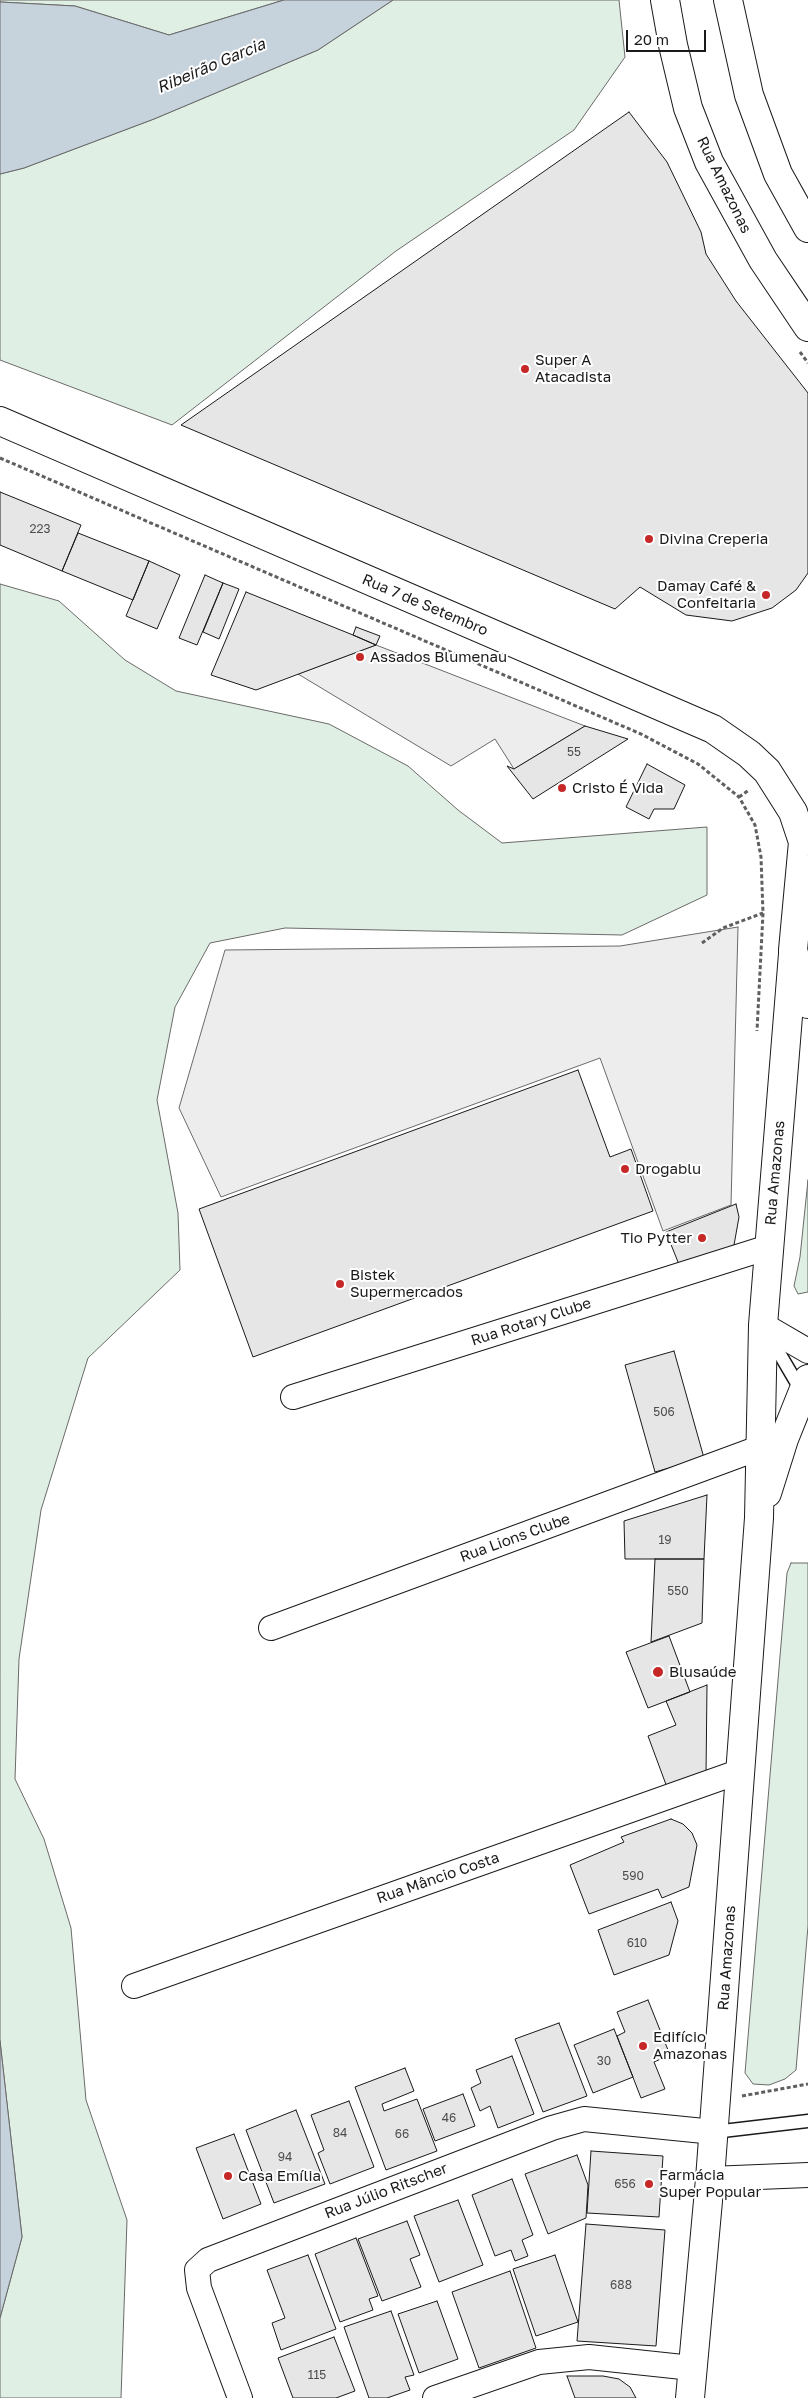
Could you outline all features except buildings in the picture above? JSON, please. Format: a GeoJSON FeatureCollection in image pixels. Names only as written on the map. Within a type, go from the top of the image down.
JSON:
{"type":"FeatureCollection","features":[{"type":"Feature","properties":{"kind":"main road","name":"Rua Amazonas"},"geometry":{"type":"LineString","coordinates":[[665,0],[673,45],[688,108],[709,162],[763,260],[808,327]]}},
{"type":"Feature","properties":{"kind":"main road"},"geometry":{"type":"LineString","coordinates":[[728,0],[749,96],[778,174],[808,228]]}},
{"type":"Feature","properties":{"kind":"main road","name":"Rua 7 de Setembro"},"geometry":{"type":"LineString","coordinates":[[0,421],[713,729],[749,754],[767,771],[806,835]]}},
{"type":"Feature","properties":{"kind":"main road","name":"Rua Amazonas"},"geometry":{"type":"LineString","coordinates":[[690,2398],[714,2132],[759,1518],[763,1325],[793,950],[806,835]]}},
{"type":"Feature","properties":{"kind":"main road"},"geometry":{"type":"LineString","coordinates":[[793,950],[808,1004]]}},
{"type":"Feature","properties":{"kind":"main road","name":"Rua Amazonas"},"geometry":{"type":"LineString","coordinates":[[759,1518],[784,1440],[806,1391]]}},
{"type":"Feature","properties":{"kind":"street","name":"Rua Rotary Clube"},"geometry":{"type":"LineString","coordinates":[[293,1397],[769,1246]]}},
{"type":"Feature","properties":{"kind":"street"},"geometry":{"type":"LineString","coordinates":[[763,1325],[808,1351]]}},
{"type":"Feature","properties":{"kind":"street","name":"Rua Lions Clube"},"geometry":{"type":"LineString","coordinates":[[271,1628],[759,1448]]}},
{"type":"Feature","properties":{"kind":"street","name":"Rua Mâncio Costa"},"geometry":{"type":"LineString","coordinates":[[134,1986],[741,1771]]}},
{"type":"Feature","properties":{"kind":"street","name":"Rua Júlio Ritscher"},"geometry":{"type":"LineString","coordinates":[[240,2398],[199,2288],[197,2270],[208,2260],[552,2128],[584,2119],[714,2132]]}},
{"type":"Feature","properties":{"kind":"street"},"geometry":{"type":"LineString","coordinates":[[710,2179],[808,2175]]}},
{"type":"Feature","properties":{"kind":"street"},"geometry":{"type":"LineString","coordinates":[[435,2398],[539,2362],[589,2357],[692,2368]]}},
{"type":"Feature","properties":{"kind":"lane"},"geometry":{"type":"LineString","coordinates":[[763,1325],[806,1391]]}},
{"type":"Feature","properties":{"kind":"lane"},"geometry":{"type":"LineString","coordinates":[[714,2132],[808,2121]]}},
{"type":"Feature","properties":{"kind":"path"},"geometry":{"type":"LineString","coordinates":[[0,458],[641,734],[698,764],[739,797],[755,825],[761,857],[763,913],[757,1039]]}},
{"type":"Feature","properties":{"kind":"path"},"geometry":{"type":"LineString","coordinates":[[739,797],[750,789]]}},
{"type":"Feature","properties":{"kind":"path"},"geometry":{"type":"LineString","coordinates":[[702,943],[723,928],[763,913]]}},
{"type":"Feature","properties":{"kind":"path"},"geometry":{"type":"LineString","coordinates":[[736,2097],[808,2084]]}},
{"type":"Feature","properties":{"kind":"green space"},"geometry":{"type":"Polygon","coordinates":[[[0,0],[284,0],[169,35],[75,6],[0,2],[0,0]]]}},
{"type":"Feature","properties":{"kind":"green space"},"geometry":{"type":"Polygon","coordinates":[[[393,0],[619,0],[625,57],[574,130],[396,251],[172,425],[0,360],[0,174],[24,168],[154,119],[318,50],[393,0]]]}},
{"type":"Feature","properties":{"kind":"green space"},"geometry":{"type":"Polygon","coordinates":[[[0,584],[59,601],[125,660],[176,691],[329,724],[408,766],[458,810],[502,843],[707,827],[707,895],[622,935],[285,928],[210,943],[175,1007],[157,1100],[178,1213],[180,1270],[88,1358],[41,1510],[19,1659],[15,1779],[44,1839],[71,1928],[86,2100],[127,2220],[121,2398],[0,2398],[0,2318],[22,2237],[0,2041],[0,584]]]}},
{"type":"Feature","properties":{"kind":"green space"},"geometry":{"type":"Polygon","coordinates":[[[808,1180],[808,1292],[798,1294],[794,1286],[800,1257],[808,1180]]]}},
{"type":"Feature","properties":{"kind":"green space"},"geometry":{"type":"Polygon","coordinates":[[[791,1563],[808,1563],[808,1926],[796,2070],[785,2079],[769,2085],[753,2084],[745,2073],[787,1573],[791,1563]]]}},
{"type":"Feature","properties":{"kind":"shaded area"},"geometry":{"type":"Polygon","coordinates":[[[376,645],[585,726],[514,769],[495,739],[451,766],[298,674],[376,645]]]}},
{"type":"Feature","properties":{"kind":"shaded area"},"geometry":{"type":"Polygon","coordinates":[[[738,927],[731,1205],[663,1231],[600,1058],[221,1197],[179,1108],[225,950],[620,946],[738,927]]]}},
{"type":"Feature","properties":{"kind":"water","name":"Ribeirão Garcia"},"geometry":{"type":"Polygon","coordinates":[[[284,0],[393,0],[318,50],[154,119],[24,168],[0,174],[0,2],[75,6],[169,35],[284,0]]]}},
{"type":"Feature","properties":{"kind":"water"},"geometry":{"type":"Polygon","coordinates":[[[0,2041],[22,2237],[0,2318],[0,2041]]]}},
{"type":"Feature","properties":{"kind":"place","name":"Super A Atacadista"},"geometry":{"type":"Point","coordinates":[525,369]}},
{"type":"Feature","properties":{"kind":"place","name":"Divina Creperia"},"geometry":{"type":"Point","coordinates":[649,539]}},
{"type":"Feature","properties":{"kind":"place","name":"Damay Café & Confeitaria"},"geometry":{"type":"Point","coordinates":[766,595]}},
{"type":"Feature","properties":{"kind":"place","name":"Assados Blumenau"},"geometry":{"type":"Point","coordinates":[360,657]}},
{"type":"Feature","properties":{"kind":"place","name":"Cristo É Vida"},"geometry":{"type":"Point","coordinates":[562,788]}},
{"type":"Feature","properties":{"kind":"place","name":"Drogablu"},"geometry":{"type":"Point","coordinates":[625,1169]}},
{"type":"Feature","properties":{"kind":"place","name":"Tio Pytter"},"geometry":{"type":"Point","coordinates":[702,1238]}},
{"type":"Feature","properties":{"kind":"place","name":"Bistek Supermercados"},"geometry":{"type":"Point","coordinates":[340,1284]}},
{"type":"Feature","properties":{"kind":"place","name":"Blusaúde"},"geometry":{"type":"Point","coordinates":[658,1672]}},
{"type":"Feature","properties":{"kind":"place","name":"Edifício Amazonas"},"geometry":{"type":"Point","coordinates":[643,2046]}},
{"type":"Feature","properties":{"kind":"place","name":"Casa Emília"},"geometry":{"type":"Point","coordinates":[228,2176]}},
{"type":"Feature","properties":{"kind":"place","name":"Farmácia Super Popular"},"geometry":{"type":"Point","coordinates":[649,2184]}}]}
